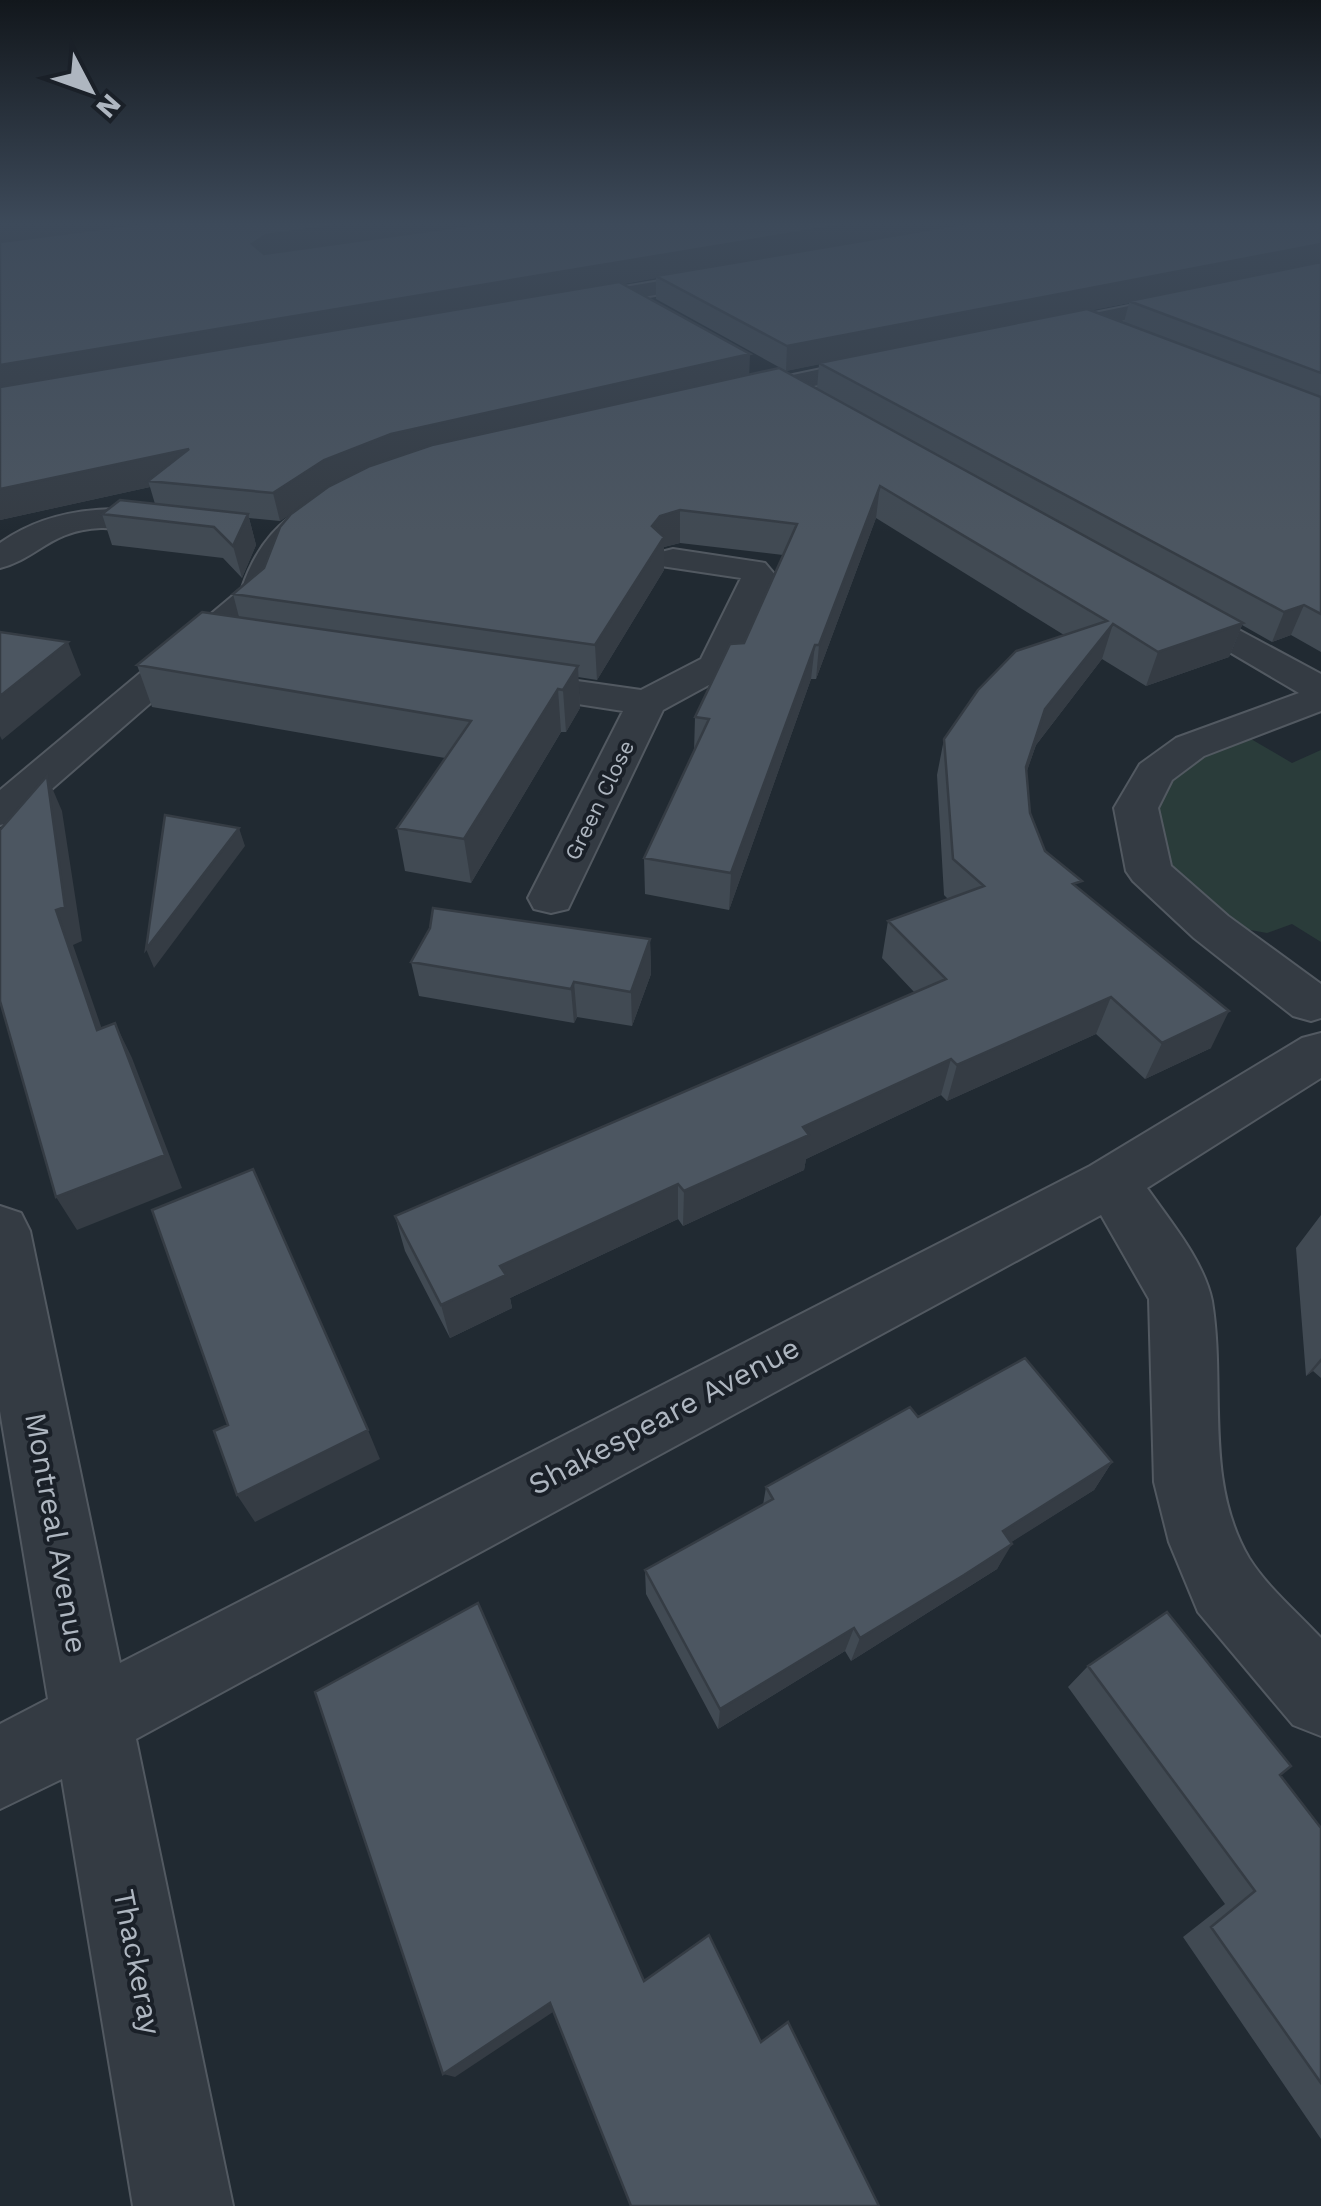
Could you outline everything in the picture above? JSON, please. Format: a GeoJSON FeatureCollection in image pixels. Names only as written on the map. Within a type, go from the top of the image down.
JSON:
{"type":"FeatureCollection","features":[{"type":"Feature","properties":{"kind":"street"},"geometry":{"type":"LineString","coordinates":[[1009,338],[1066,326]]}},
{"type":"Feature","properties":{"kind":"street"},"geometry":{"type":"LineString","coordinates":[[1095,326],[1122,337]]}},
{"type":"Feature","properties":{"kind":"street"},"geometry":{"type":"LineString","coordinates":[[694,404],[914,357]]}},
{"type":"Feature","properties":{"kind":"street"},"geometry":{"type":"LineString","coordinates":[[750,366],[816,403]]}},
{"type":"Feature","properties":{"kind":"street"},"geometry":{"type":"LineString","coordinates":[[0,812],[209,638],[258,592],[269,556],[289,535],[356,490]]}},
{"type":"Feature","properties":{"kind":"street"},"geometry":{"type":"LineString","coordinates":[[0,558],[40,529],[92,516],[216,527]]}},
{"type":"Feature","properties":{"kind":"street"},"geometry":{"type":"LineString","coordinates":[[252,531],[289,535]]}},
{"type":"Feature","properties":{"kind":"street"},"geometry":{"type":"LineString","coordinates":[[647,703],[716,666],[760,576],[753,570],[673,559]]}},
{"type":"Feature","properties":{"kind":"street"},"geometry":{"type":"LineString","coordinates":[[1134,583],[1321,690]]}},
{"type":"Feature","properties":{"kind":"street"},"geometry":{"type":"LineString","coordinates":[[209,638],[262,646]]}},
{"type":"Feature","properties":{"kind":"street","name":"Green Close"},"geometry":{"type":"LineString","coordinates":[[470,677],[647,703],[551,898]]}},
{"type":"Feature","properties":{"kind":"street"},"geometry":{"type":"LineString","coordinates":[[1316,1027],[1276,952],[1149,871],[1136,808],[1155,773],[1190,746],[1321,698]]}},
{"type":"Feature","properties":{"kind":"street"},"geometry":{"type":"LineString","coordinates":[[0,764],[47,774]]}},
{"type":"Feature","properties":{"kind":"street","name":"Shakespeare Avenue"},"geometry":{"type":"LineString","coordinates":[[0,1768],[1110,1182],[1316,1027]]}},
{"type":"Feature","properties":{"kind":"street"},"geometry":{"type":"LineString","coordinates":[[1110,1182],[1166,1264],[1180,1299],[1183,1431],[1189,1482],[1205,1542],[1224,1586],[1321,1697]]}},
{"type":"Feature","properties":{"kind":"street","name":"Montreal Avenue"},"geometry":{"type":"LineString","coordinates":[[0,1230],[90,1718]]}},
{"type":"Feature","properties":{"kind":"street","name":"Thackeray"},"geometry":{"type":"LineString","coordinates":[[90,1718],[183,2206]]}},
{"type":"Feature","properties":{"kind":"shaded area"},"geometry":{"type":"Polygon","coordinates":[[[1251,739],[1292,763],[1321,750],[1321,942],[1292,924],[1267,933],[1234,927],[1182,882],[1161,852],[1156,796],[1199,760],[1223,747],[1251,739]]]}},
{"type":"Feature","properties":{"kind":"building"},"geometry":{"type":"Polygon","coordinates":[[[0,326],[235,326],[0,365],[0,326]]]}},
{"type":"Feature","properties":{"kind":"building"},"geometry":{"type":"Polygon","coordinates":[[[360,326],[699,326],[750,354],[391,434],[324,460],[273,493],[148,481],[189,449],[0,489],[0,387],[360,326]]]}},
{"type":"Feature","properties":{"kind":"building"},"geometry":{"type":"Polygon","coordinates":[[[749,326],[892,326],[787,346],[749,326]]]}},
{"type":"Feature","properties":{"kind":"building"},"geometry":{"type":"Polygon","coordinates":[[[1003,326],[1132,326],[1321,397],[1321,614],[1304,605],[1284,612],[819,363],[1003,326]]]}},
{"type":"Feature","properties":{"kind":"building"},"geometry":{"type":"Polygon","coordinates":[[[1196,326],[1321,326],[1321,373],[1196,326]]]}},
{"type":"Feature","properties":{"kind":"building"},"geometry":{"type":"Polygon","coordinates":[[[779,368],[1243,623],[1158,652],[1113,624],[1045,709],[1026,767],[1030,813],[1045,851],[1082,881],[1073,884],[1229,1011],[1162,1043],[1111,997],[957,1065],[951,1059],[803,1127],[809,1135],[684,1191],[678,1184],[500,1266],[506,1275],[441,1305],[395,1216],[946,979],[888,921],[984,886],[953,859],[944,739],[978,690],[1016,651],[1107,621],[880,486],[819,645],[815,645],[731,873],[644,858],[709,719],[695,717],[730,644],[744,643],[797,524],[680,510],[660,516],[652,526],[664,537],[595,645],[233,594],[264,568],[280,527],[291,514],[328,487],[370,466],[432,445],[779,368]]]}},
{"type":"Feature","properties":{"kind":"building"},"geometry":{"type":"Polygon","coordinates":[[[120,500],[248,514],[233,546],[214,527],[102,514],[120,500]]]}},
{"type":"Feature","properties":{"kind":"building"},"geometry":{"type":"Polygon","coordinates":[[[202,612],[578,666],[563,690],[558,689],[464,839],[397,828],[471,721],[137,665],[202,612]]]}},
{"type":"Feature","properties":{"kind":"building"},"geometry":{"type":"Polygon","coordinates":[[[0,632],[68,642],[0,696],[0,632]]]}},
{"type":"Feature","properties":{"kind":"building"},"geometry":{"type":"Polygon","coordinates":[[[47,776],[65,907],[56,910],[97,1030],[115,1023],[165,1155],[56,1197],[0,1001],[0,830],[47,776]]]}},
{"type":"Feature","properties":{"kind":"building"},"geometry":{"type":"Polygon","coordinates":[[[165,815],[239,828],[146,949],[165,815]]]}},
{"type":"Feature","properties":{"kind":"building"},"geometry":{"type":"Polygon","coordinates":[[[433,908],[650,939],[631,992],[574,982],[571,989],[411,962],[430,928],[433,908]]]}},
{"type":"Feature","properties":{"kind":"building"},"geometry":{"type":"Polygon","coordinates":[[[253,1169],[368,1430],[237,1495],[214,1431],[228,1425],[152,1210],[253,1169]]]}},
{"type":"Feature","properties":{"kind":"building"},"geometry":{"type":"Polygon","coordinates":[[[1025,1358],[1112,1462],[1003,1531],[1012,1544],[964,1575],[860,1638],[854,1628],[720,1709],[645,1570],[773,1499],[766,1487],[910,1407],[918,1417],[1025,1358]]]}},
{"type":"Feature","properties":{"kind":"building"},"geometry":{"type":"Polygon","coordinates":[[[478,1603],[644,1981],[709,1935],[761,2042],[788,2022],[879,2206],[631,2206],[550,2003],[443,2074],[315,1692],[478,1603]]]}},
{"type":"Feature","properties":{"kind":"building"},"geometry":{"type":"Polygon","coordinates":[[[1167,1612],[1291,1766],[1280,1775],[1321,1828],[1321,2083],[1211,1927],[1255,1891],[1088,1666],[1167,1612]]]}}]}
